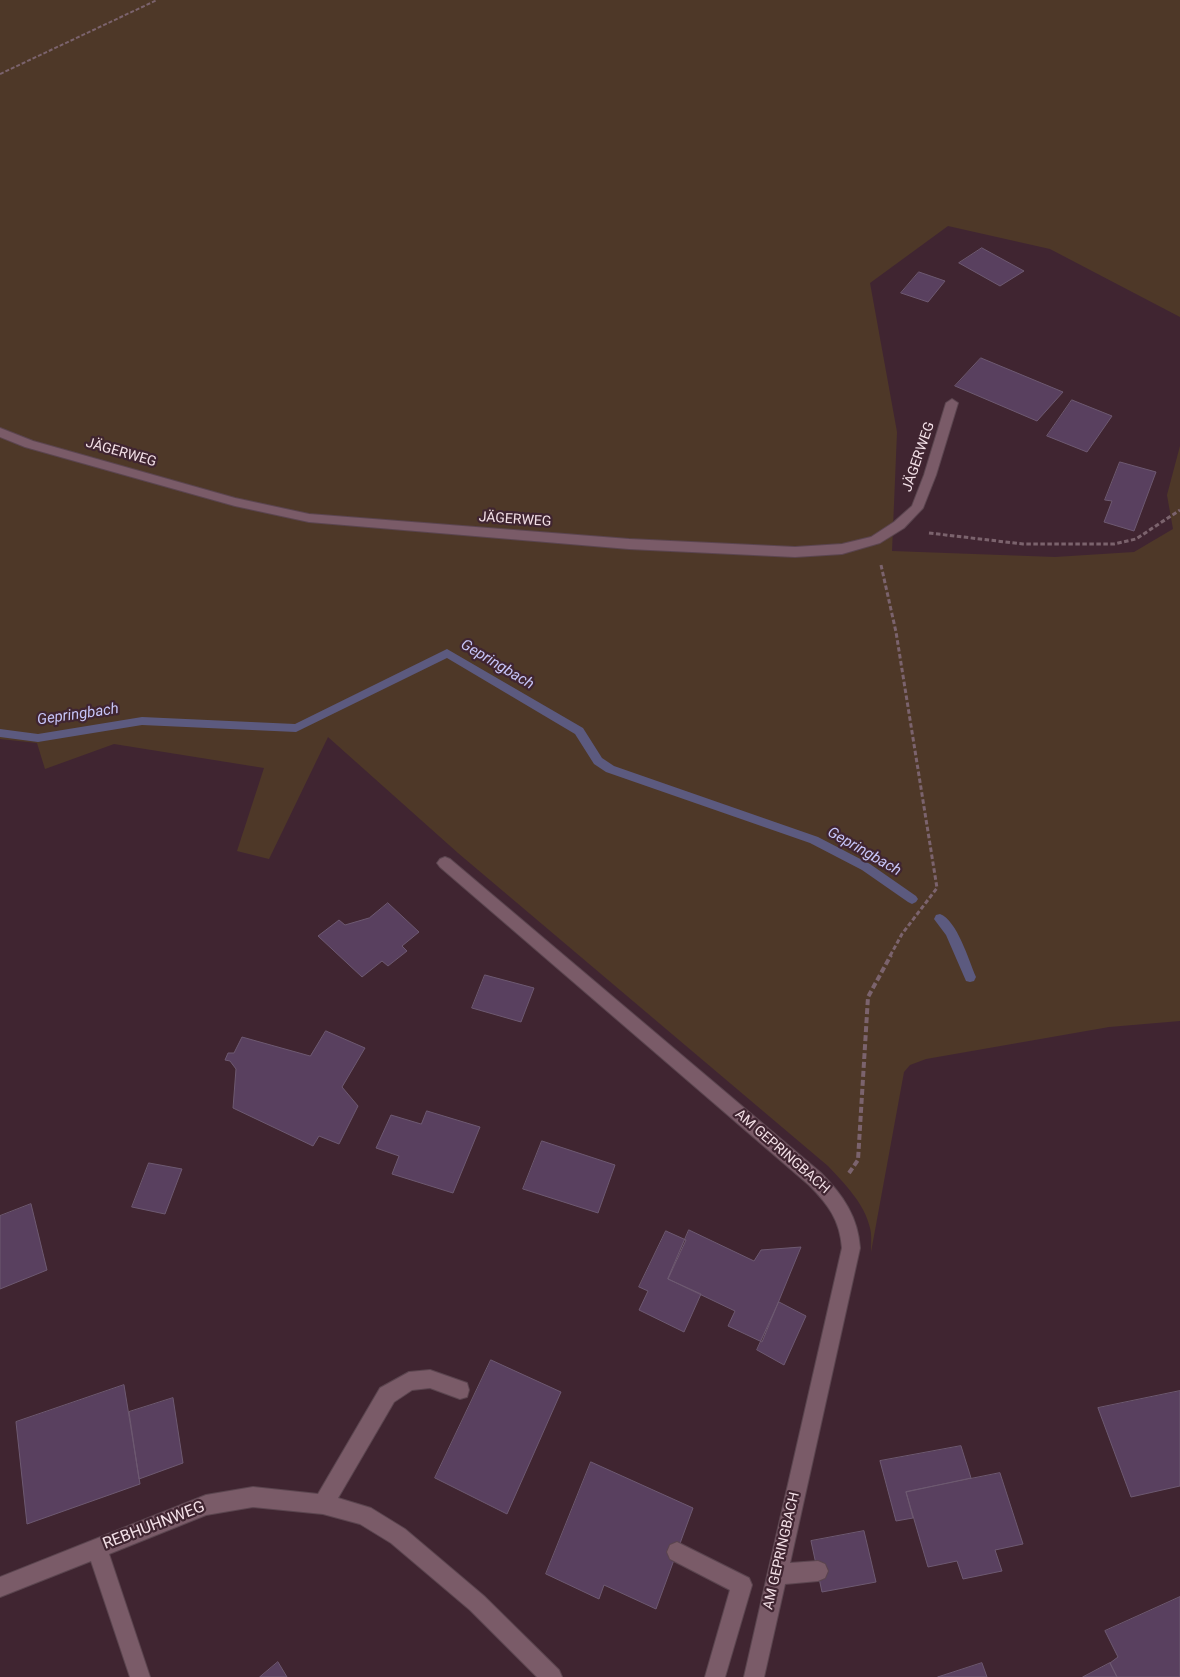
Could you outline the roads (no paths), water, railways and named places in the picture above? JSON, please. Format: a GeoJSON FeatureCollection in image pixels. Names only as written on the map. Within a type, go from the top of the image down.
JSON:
{"type":"FeatureCollection","features":[{"type":"Feature","properties":{"kind":"street","name":"JÄGERWEG"},"geometry":{"type":"LineString","coordinates":[[0,432],[29,444],[235,502],[309,518],[629,544],[795,552],[842,549],[875,540],[899,525],[916,508],[930,475],[952,403]]}},
{"type":"Feature","properties":{"kind":"street","name":"AM GEPRINGBACH"},"geometry":{"type":"LineString","coordinates":[[445,863],[815,1179],[833,1197],[851,1230],[851,1248],[754,1677]]}},
{"type":"Feature","properties":{"kind":"street"},"geometry":{"type":"LineString","coordinates":[[323,1504],[387,1395],[409,1381],[430,1379],[460,1390]]}},
{"type":"Feature","properties":{"kind":"street","name":"REBHUHNWEG"},"geometry":{"type":"LineString","coordinates":[[0,1587],[206,1505],[253,1497],[323,1504],[364,1515],[398,1536],[477,1603],[552,1677]]}},
{"type":"Feature","properties":{"kind":"street"},"geometry":{"type":"LineString","coordinates":[[97,1548],[140,1677]]}},
{"type":"Feature","properties":{"kind":"street"},"geometry":{"type":"LineString","coordinates":[[677,1552],[742,1585],[715,1677]]}},
{"type":"Feature","properties":{"kind":"street"},"geometry":{"type":"LineString","coordinates":[[777,1574],[818,1571]]}},
{"type":"Feature","properties":{"kind":"waterway","name":"Gepringbach"},"geometry":{"type":"LineString","coordinates":[[0,733],[38,738],[142,721],[296,728],[447,653],[579,731],[598,761],[610,769],[814,840],[866,867],[912,899]]}},
{"type":"Feature","properties":{"kind":"waterway","name":"Gepringbach"},"geometry":{"type":"LineString","coordinates":[[940,919],[951,932],[970,977]]}}]}
